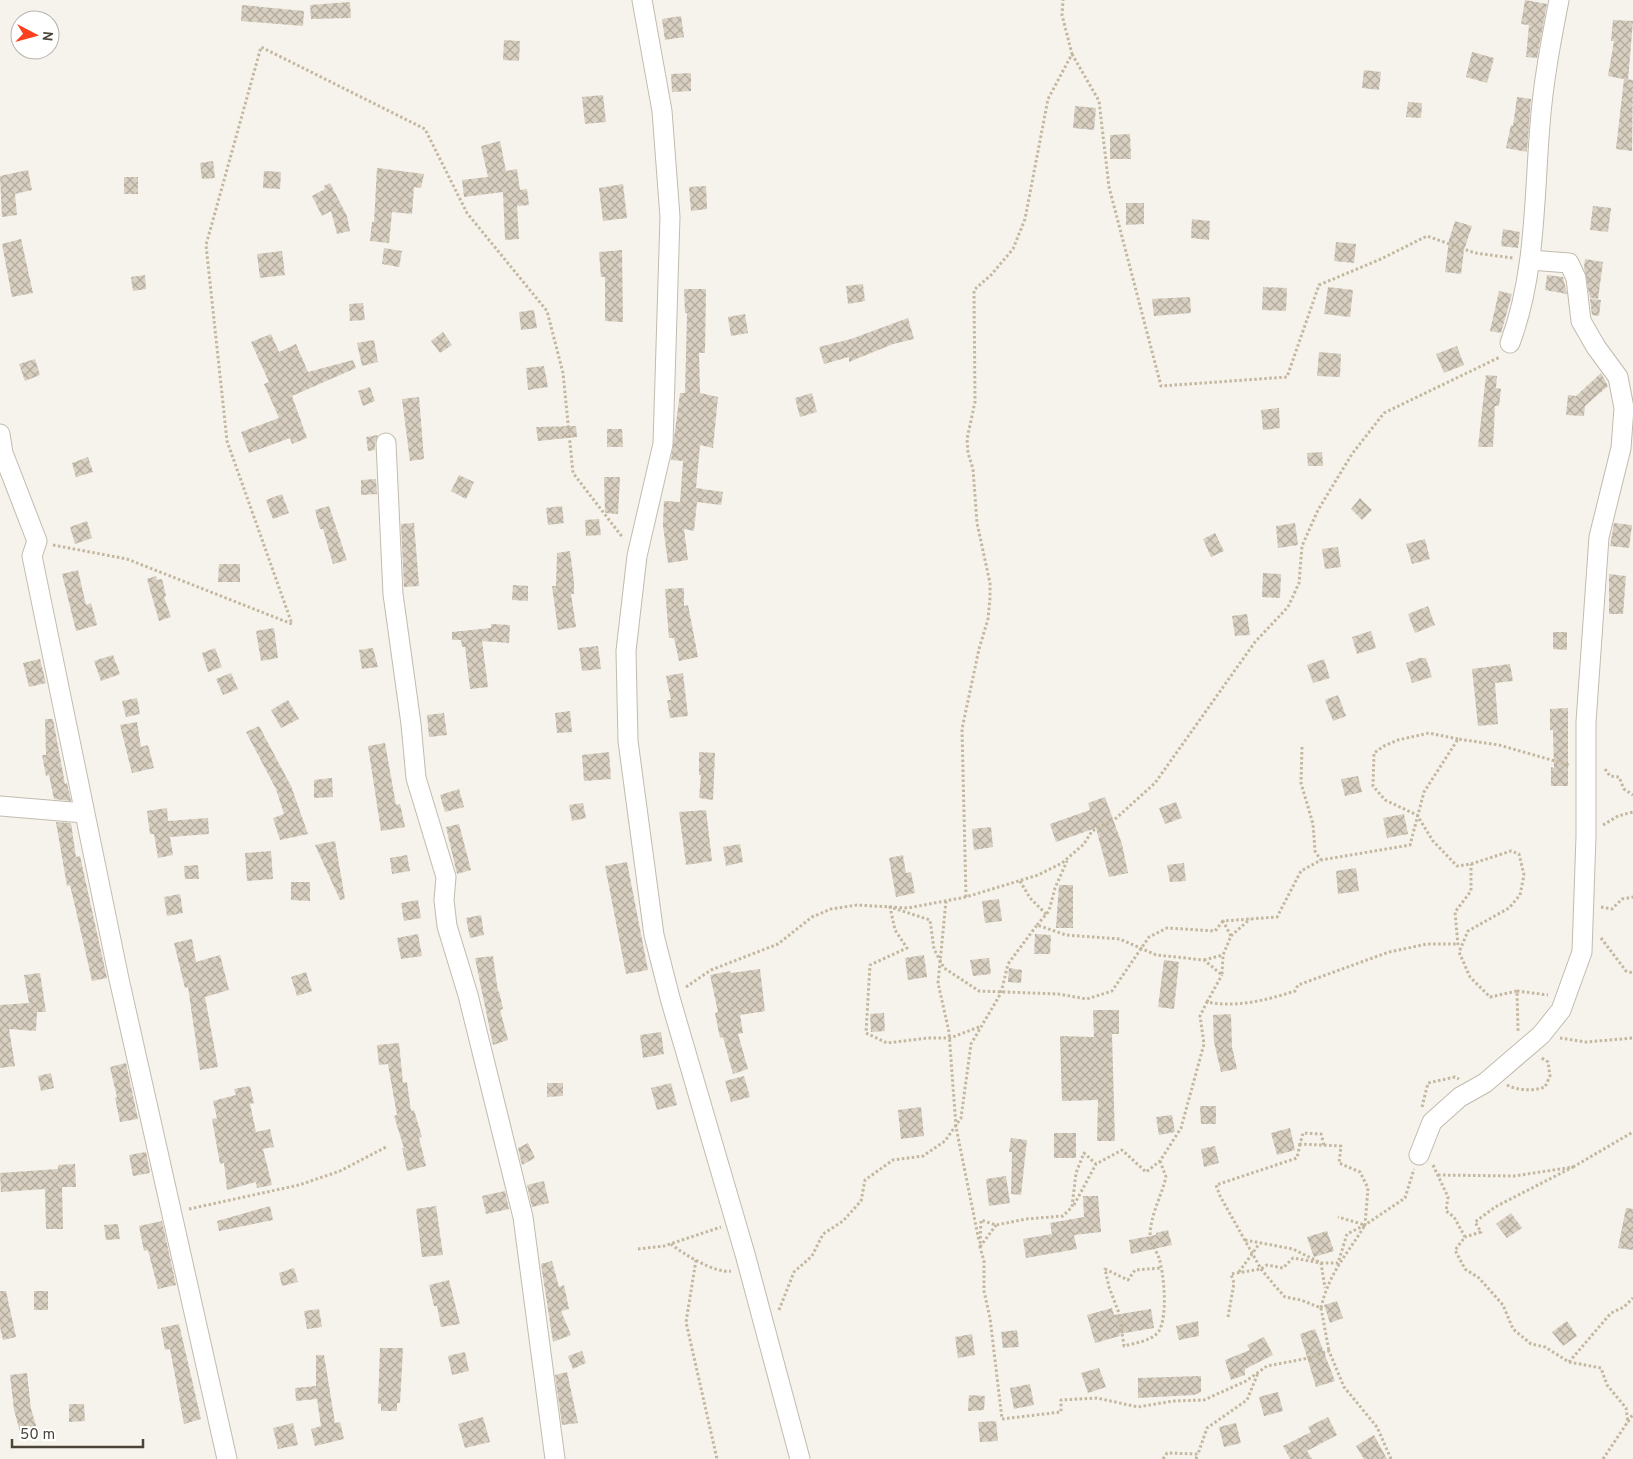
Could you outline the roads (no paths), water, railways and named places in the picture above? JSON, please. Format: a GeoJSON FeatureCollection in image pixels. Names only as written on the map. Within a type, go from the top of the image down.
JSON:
{"type":"FeatureCollection","features":[{"type":"Feature","properties":{"kind":"street"},"geometry":{"type":"LineString","coordinates":[[642,0],[662,111],[670,217],[664,444],[637,556],[626,651],[628,741],[654,935],[670,998],[749,1267],[800,1459]]}},
{"type":"Feature","properties":{"kind":"street"},"geometry":{"type":"LineString","coordinates":[[1510,343],[1517,326],[1530,260],[1540,122],[1559,0]]}},
{"type":"Feature","properties":{"kind":"street"},"geometry":{"type":"LineString","coordinates":[[1421,1149],[1432,1122],[1460,1097],[1485,1083],[1541,1035],[1561,1010],[1582,952],[1586,836],[1586,722],[1598,538],[1621,448],[1626,379],[1596,348],[1581,321],[1576,278],[1569,263],[1530,260]]}},
{"type":"Feature","properties":{"kind":"street"},"geometry":{"type":"LineString","coordinates":[[0,434],[3,453],[37,542],[32,556],[84,813],[227,1459]]}},
{"type":"Feature","properties":{"kind":"street"},"geometry":{"type":"LineString","coordinates":[[386,443],[394,594],[416,778],[446,877],[444,900],[447,926],[468,996],[523,1217],[555,1459]]}},
{"type":"Feature","properties":{"kind":"street"},"geometry":{"type":"LineString","coordinates":[[0,806],[84,813]]}}]}
